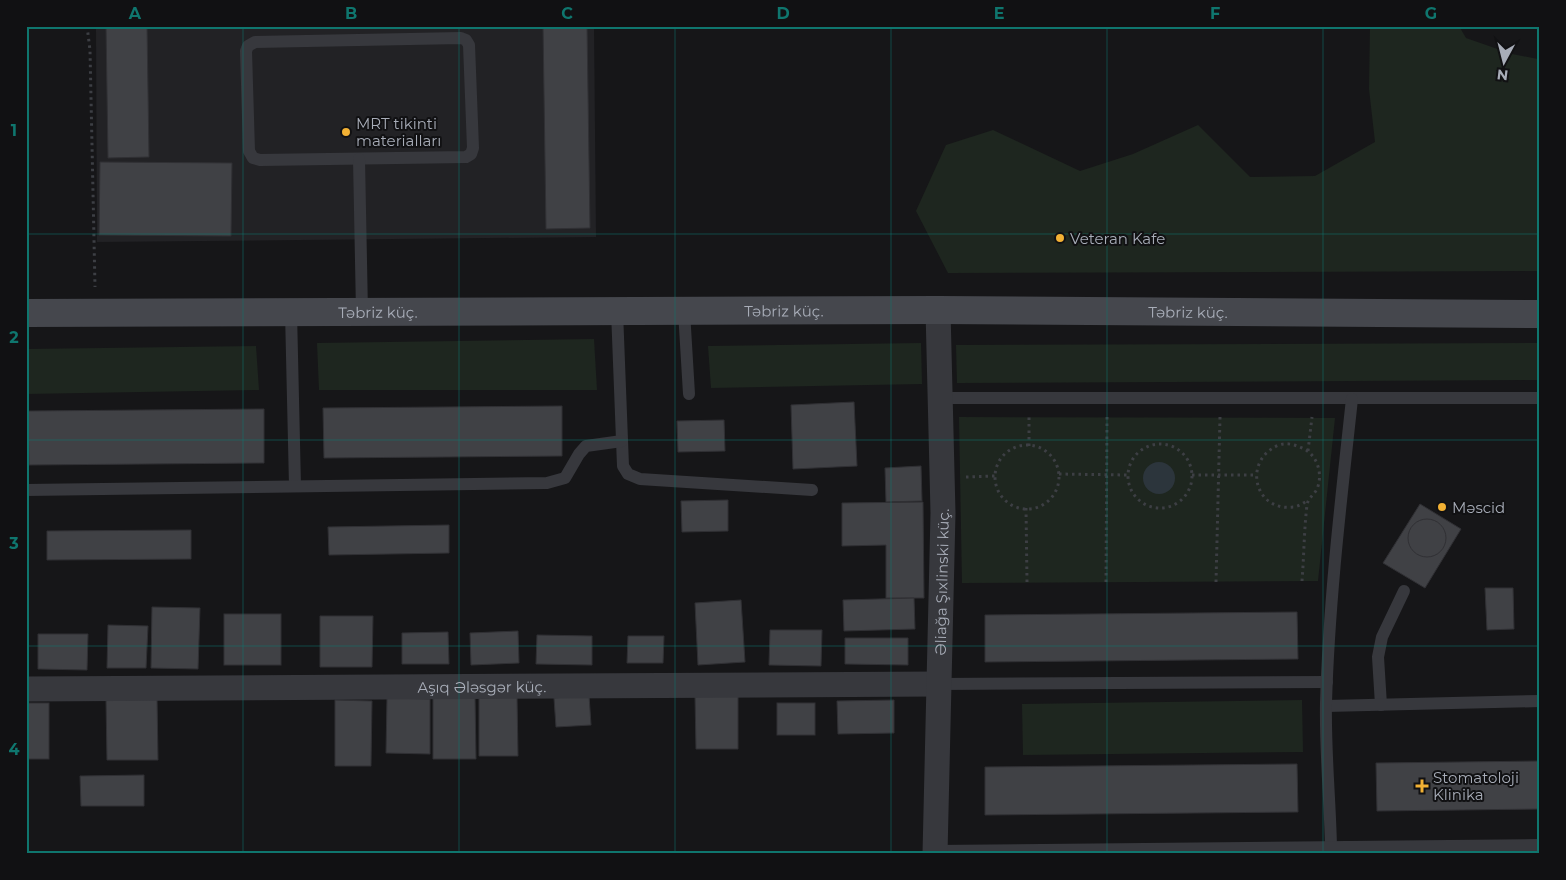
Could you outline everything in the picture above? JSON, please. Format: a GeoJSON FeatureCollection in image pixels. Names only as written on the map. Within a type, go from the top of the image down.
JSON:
{"type":"FeatureCollection","features":[{"type":"Feature","properties":{"kind":"main road","name":"Təbriz küç."},"geometry":{"type":"LineString","coordinates":[[26,313],[938,310],[1540,314]]}},
{"type":"Feature","properties":{"kind":"street","name":"Əliağa Şıxlinski küç."},"geometry":{"type":"LineString","coordinates":[[935,852],[942,513],[938,310]]}},
{"type":"Feature","properties":{"kind":"street","name":"Aşıq Ələsgər küç."},"geometry":{"type":"LineString","coordinates":[[26,689],[939,684]]}},
{"type":"Feature","properties":{"kind":"lane"},"geometry":{"type":"LineString","coordinates":[[461,38],[466,40],[469,45],[473,148],[471,154],[466,158],[359,159],[260,160],[253,158],[249,151],[246,51],[248,46],[255,42],[461,38]]}},
{"type":"Feature","properties":{"kind":"lane"},"geometry":{"type":"LineString","coordinates":[[359,159],[362,312]]}},
{"type":"Feature","properties":{"kind":"lane"},"geometry":{"type":"LineString","coordinates":[[617,311],[623,466],[628,474],[640,479],[812,490]]}},
{"type":"Feature","properties":{"kind":"lane"},"geometry":{"type":"LineString","coordinates":[[684,311],[688,394]]}},
{"type":"Feature","properties":{"kind":"lane"},"geometry":{"type":"LineString","coordinates":[[291,312],[295,486]]}},
{"type":"Feature","properties":{"kind":"lane"},"geometry":{"type":"LineString","coordinates":[[940,398],[1540,398]]}},
{"type":"Feature","properties":{"kind":"lane"},"geometry":{"type":"LineString","coordinates":[[1331,847],[1326,706],[1327,682],[1331,598],[1352,399]]}},
{"type":"Feature","properties":{"kind":"lane"},"geometry":{"type":"LineString","coordinates":[[26,490],[548,482],[565,478],[586,446],[622,441]]}},
{"type":"Feature","properties":{"kind":"lane"},"geometry":{"type":"LineString","coordinates":[[1381,705],[1378,657],[1382,637],[1404,591]]}},
{"type":"Feature","properties":{"kind":"lane"},"geometry":{"type":"LineString","coordinates":[[939,684],[1327,682]]}},
{"type":"Feature","properties":{"kind":"lane"},"geometry":{"type":"LineString","coordinates":[[1326,706],[1540,701]]}},
{"type":"Feature","properties":{"kind":"lane"},"geometry":{"type":"LineString","coordinates":[[935,852],[1540,845]]}},
{"type":"Feature","properties":{"kind":"path"},"geometry":{"type":"LineString","coordinates":[[87,26],[90,50],[95,312]]}},
{"type":"Feature","properties":{"kind":"path"},"geometry":{"type":"LineString","coordinates":[[1028,446],[1029,417]]}},
{"type":"Feature","properties":{"kind":"path"},"geometry":{"type":"LineString","coordinates":[[1106,582],[1108,417]]}},
{"type":"Feature","properties":{"kind":"path"},"geometry":{"type":"LineString","coordinates":[[1216,582],[1220,417]]}},
{"type":"Feature","properties":{"kind":"path"},"geometry":{"type":"LineString","coordinates":[[1308,451],[1312,418]]}},
{"type":"Feature","properties":{"kind":"path"},"geometry":{"type":"LineString","coordinates":[[1153,444],[1168,445],[1180,451],[1189,462],[1192,475],[1188,490],[1179,501],[1166,507],[1152,507],[1139,500],[1130,489],[1128,475],[1131,461],[1140,450],[1153,444]]}},
{"type":"Feature","properties":{"kind":"path"},"geometry":{"type":"LineString","coordinates":[[1281,444],[1296,444],[1308,451],[1317,462],[1320,476],[1316,490],[1307,501],[1294,507],[1280,507],[1267,500],[1258,489],[1256,475],[1259,461],[1268,450],[1281,444]]}},
{"type":"Feature","properties":{"kind":"path"},"geometry":{"type":"LineString","coordinates":[[1021,446],[1035,446],[1048,452],[1057,464],[1059,474],[1060,478],[1056,492],[1047,503],[1034,508],[1019,508],[1007,502],[998,490],[995,476],[999,462],[1008,451],[1021,446]]}},
{"type":"Feature","properties":{"kind":"path"},"geometry":{"type":"LineString","coordinates":[[1059,474],[1128,475]]}},
{"type":"Feature","properties":{"kind":"path"},"geometry":{"type":"LineString","coordinates":[[1192,475],[1256,475]]}},
{"type":"Feature","properties":{"kind":"path"},"geometry":{"type":"LineString","coordinates":[[960,477],[995,476]]}},
{"type":"Feature","properties":{"kind":"path"},"geometry":{"type":"LineString","coordinates":[[1302,581],[1307,501]]}},
{"type":"Feature","properties":{"kind":"path"},"geometry":{"type":"LineString","coordinates":[[1026,508],[1027,582]]}},
{"type":"Feature","properties":{"kind":"shaded area","name":"MRT tikinti materialları"},"geometry":{"type":"Polygon","coordinates":[[[96,26],[594,26],[596,237],[97,242],[96,26]]]}},
{"type":"Feature","properties":{"kind":"shaded area"},"geometry":{"type":"Polygon","coordinates":[[[1370,26],[1459,26],[1466,38],[1512,54],[1538,59],[1540,74],[1540,271],[948,273],[916,211],[946,145],[993,130],[1080,171],[1133,154],[1198,125],[1250,177],[1315,176],[1375,142],[1369,89],[1370,26]]]}},
{"type":"Feature","properties":{"kind":"shaded area"},"geometry":{"type":"Polygon","coordinates":[[[594,339],[597,390],[319,390],[317,343],[594,339]]]}},
{"type":"Feature","properties":{"kind":"shaded area"},"geometry":{"type":"Polygon","coordinates":[[[921,343],[922,384],[711,388],[708,346],[921,343]]]}},
{"type":"Feature","properties":{"kind":"shaded area"},"geometry":{"type":"Polygon","coordinates":[[[1540,343],[1540,380],[957,383],[956,345],[1540,343]]]}},
{"type":"Feature","properties":{"kind":"shaded area"},"geometry":{"type":"Polygon","coordinates":[[[256,346],[259,390],[26,394],[26,349],[256,346]]]}},
{"type":"Feature","properties":{"kind":"shaded area"},"geometry":{"type":"Polygon","coordinates":[[[959,417],[1335,418],[1318,581],[962,583],[959,417]]]}},
{"type":"Feature","properties":{"kind":"shaded area"},"geometry":{"type":"Polygon","coordinates":[[[1159,462],[1165,463],[1170,467],[1174,472],[1174,484],[1170,489],[1165,493],[1159,494],[1153,493],[1148,489],[1144,484],[1143,478],[1144,472],[1148,467],[1153,463],[1159,462]]]}},
{"type":"Feature","properties":{"kind":"shaded area"},"geometry":{"type":"Polygon","coordinates":[[[1302,700],[1303,752],[1023,755],[1022,704],[1302,700]]]}},
{"type":"Feature","properties":{"kind":"building"},"geometry":{"type":"Polygon","coordinates":[[[106,26],[147,26],[149,157],[108,158],[106,26]]]}},
{"type":"Feature","properties":{"kind":"building"},"geometry":{"type":"Polygon","coordinates":[[[543,26],[587,26],[590,228],[546,229],[543,26]]]}},
{"type":"Feature","properties":{"kind":"building"},"geometry":{"type":"Polygon","coordinates":[[[100,162],[232,163],[231,236],[99,235],[100,162]]]}},
{"type":"Feature","properties":{"kind":"building"},"geometry":{"type":"Polygon","coordinates":[[[854,402],[857,466],[793,469],[791,405],[854,402]]]}},
{"type":"Feature","properties":{"kind":"building"},"geometry":{"type":"Polygon","coordinates":[[[562,406],[562,456],[324,458],[323,408],[562,406]]]}},
{"type":"Feature","properties":{"kind":"building"},"geometry":{"type":"Polygon","coordinates":[[[264,409],[264,463],[29,465],[28,411],[264,409]]]}},
{"type":"Feature","properties":{"kind":"building"},"geometry":{"type":"Polygon","coordinates":[[[724,420],[725,451],[678,452],[677,421],[724,420]]]}},
{"type":"Feature","properties":{"kind":"building"},"geometry":{"type":"Polygon","coordinates":[[[921,466],[922,501],[886,502],[885,468],[921,466]]]}},
{"type":"Feature","properties":{"kind":"building"},"geometry":{"type":"Polygon","coordinates":[[[728,500],[728,531],[682,532],[681,501],[728,500]]]}},
{"type":"Feature","properties":{"kind":"building"},"geometry":{"type":"Polygon","coordinates":[[[923,502],[924,598],[886,598],[886,545],[842,546],[842,503],[923,502]]]}},
{"type":"Feature","properties":{"kind":"building"},"geometry":{"type":"Polygon","coordinates":[[[1420,504],[1461,529],[1425,588],[1383,563],[1420,504]]]}},
{"type":"Feature","properties":{"kind":"building"},"geometry":{"type":"Polygon","coordinates":[[[1427,519],[1440,525],[1446,538],[1440,551],[1427,557],[1414,551],[1408,538],[1414,525],[1427,519]]]}},
{"type":"Feature","properties":{"kind":"building"},"geometry":{"type":"Polygon","coordinates":[[[449,525],[449,553],[329,555],[328,527],[449,525]]]}},
{"type":"Feature","properties":{"kind":"building"},"geometry":{"type":"Polygon","coordinates":[[[191,530],[191,559],[47,560],[47,531],[191,530]]]}},
{"type":"Feature","properties":{"kind":"building"},"geometry":{"type":"Polygon","coordinates":[[[1485,588],[1513,588],[1514,629],[1487,630],[1485,588]]]}},
{"type":"Feature","properties":{"kind":"building"},"geometry":{"type":"Polygon","coordinates":[[[914,598],[915,629],[844,631],[843,600],[914,598]]]}},
{"type":"Feature","properties":{"kind":"building"},"geometry":{"type":"Polygon","coordinates":[[[741,600],[745,662],[698,665],[695,603],[741,600]]]}},
{"type":"Feature","properties":{"kind":"building"},"geometry":{"type":"Polygon","coordinates":[[[152,607],[200,608],[198,669],[151,668],[152,607]]]}},
{"type":"Feature","properties":{"kind":"building"},"geometry":{"type":"Polygon","coordinates":[[[1297,612],[1298,659],[985,662],[985,615],[1297,612]]]}},
{"type":"Feature","properties":{"kind":"building"},"geometry":{"type":"Polygon","coordinates":[[[224,614],[281,614],[281,665],[224,665],[224,614]]]}},
{"type":"Feature","properties":{"kind":"building"},"geometry":{"type":"Polygon","coordinates":[[[320,616],[373,616],[372,667],[320,667],[320,616]]]}},
{"type":"Feature","properties":{"kind":"building"},"geometry":{"type":"Polygon","coordinates":[[[108,625],[148,626],[146,668],[107,668],[108,625]]]}},
{"type":"Feature","properties":{"kind":"building"},"geometry":{"type":"Polygon","coordinates":[[[770,630],[822,630],[821,666],[769,665],[770,630]]]}},
{"type":"Feature","properties":{"kind":"building"},"geometry":{"type":"Polygon","coordinates":[[[518,631],[519,663],[471,665],[470,633],[518,631]]]}},
{"type":"Feature","properties":{"kind":"building"},"geometry":{"type":"Polygon","coordinates":[[[448,632],[449,664],[402,664],[402,633],[448,632]]]}},
{"type":"Feature","properties":{"kind":"building"},"geometry":{"type":"Polygon","coordinates":[[[38,634],[88,634],[87,670],[38,669],[38,634]]]}},
{"type":"Feature","properties":{"kind":"building"},"geometry":{"type":"Polygon","coordinates":[[[537,635],[592,636],[592,665],[536,664],[537,635]]]}},
{"type":"Feature","properties":{"kind":"building"},"geometry":{"type":"Polygon","coordinates":[[[628,636],[664,636],[663,663],[627,663],[628,636]]]}},
{"type":"Feature","properties":{"kind":"building"},"geometry":{"type":"Polygon","coordinates":[[[845,638],[908,638],[908,665],[845,664],[845,638]]]}},
{"type":"Feature","properties":{"kind":"building"},"geometry":{"type":"Polygon","coordinates":[[[589,695],[591,725],[556,727],[554,698],[589,695]]]}},
{"type":"Feature","properties":{"kind":"building"},"geometry":{"type":"Polygon","coordinates":[[[695,696],[738,696],[738,749],[696,749],[695,696]]]}},
{"type":"Feature","properties":{"kind":"building"},"geometry":{"type":"Polygon","coordinates":[[[433,697],[475,697],[476,759],[433,759],[433,697]]]}},
{"type":"Feature","properties":{"kind":"building"},"geometry":{"type":"Polygon","coordinates":[[[517,697],[518,756],[479,756],[479,698],[517,697]]]}},
{"type":"Feature","properties":{"kind":"building"},"geometry":{"type":"Polygon","coordinates":[[[157,698],[158,760],[107,760],[106,699],[157,698]]]}},
{"type":"Feature","properties":{"kind":"building"},"geometry":{"type":"Polygon","coordinates":[[[387,698],[430,699],[430,754],[386,753],[387,698]]]}},
{"type":"Feature","properties":{"kind":"building"},"geometry":{"type":"Polygon","coordinates":[[[335,700],[372,701],[371,766],[335,766],[335,700]]]}},
{"type":"Feature","properties":{"kind":"building"},"geometry":{"type":"Polygon","coordinates":[[[894,700],[894,733],[838,734],[837,701],[894,700]]]}},
{"type":"Feature","properties":{"kind":"building"},"geometry":{"type":"Polygon","coordinates":[[[26,703],[49,703],[49,759],[26,759],[26,703]]]}},
{"type":"Feature","properties":{"kind":"building"},"geometry":{"type":"Polygon","coordinates":[[[777,703],[815,703],[815,735],[777,735],[777,703]]]}},
{"type":"Feature","properties":{"kind":"building"},"geometry":{"type":"Polygon","coordinates":[[[1540,761],[1540,809],[1377,811],[1376,763],[1540,761]]]}},
{"type":"Feature","properties":{"kind":"building"},"geometry":{"type":"Polygon","coordinates":[[[1297,764],[1298,812],[985,815],[985,767],[1297,764]]]}},
{"type":"Feature","properties":{"kind":"building"},"geometry":{"type":"Polygon","coordinates":[[[144,775],[144,806],[81,806],[80,776],[144,775]]]}},
{"type":"Feature","properties":{"kind":"place","name":"MRT tikinti materialları"},"geometry":{"type":"Point","coordinates":[346,132]}},
{"type":"Feature","properties":{"kind":"place","name":"Veteran Kafe"},"geometry":{"type":"Point","coordinates":[1060,238]}},
{"type":"Feature","properties":{"kind":"place","name":"Məscid"},"geometry":{"type":"Point","coordinates":[1442,507]}},
{"type":"Feature","properties":{"kind":"place","name":"Stomatoloji Klinika"},"geometry":{"type":"Point","coordinates":[1422,786]}}]}
